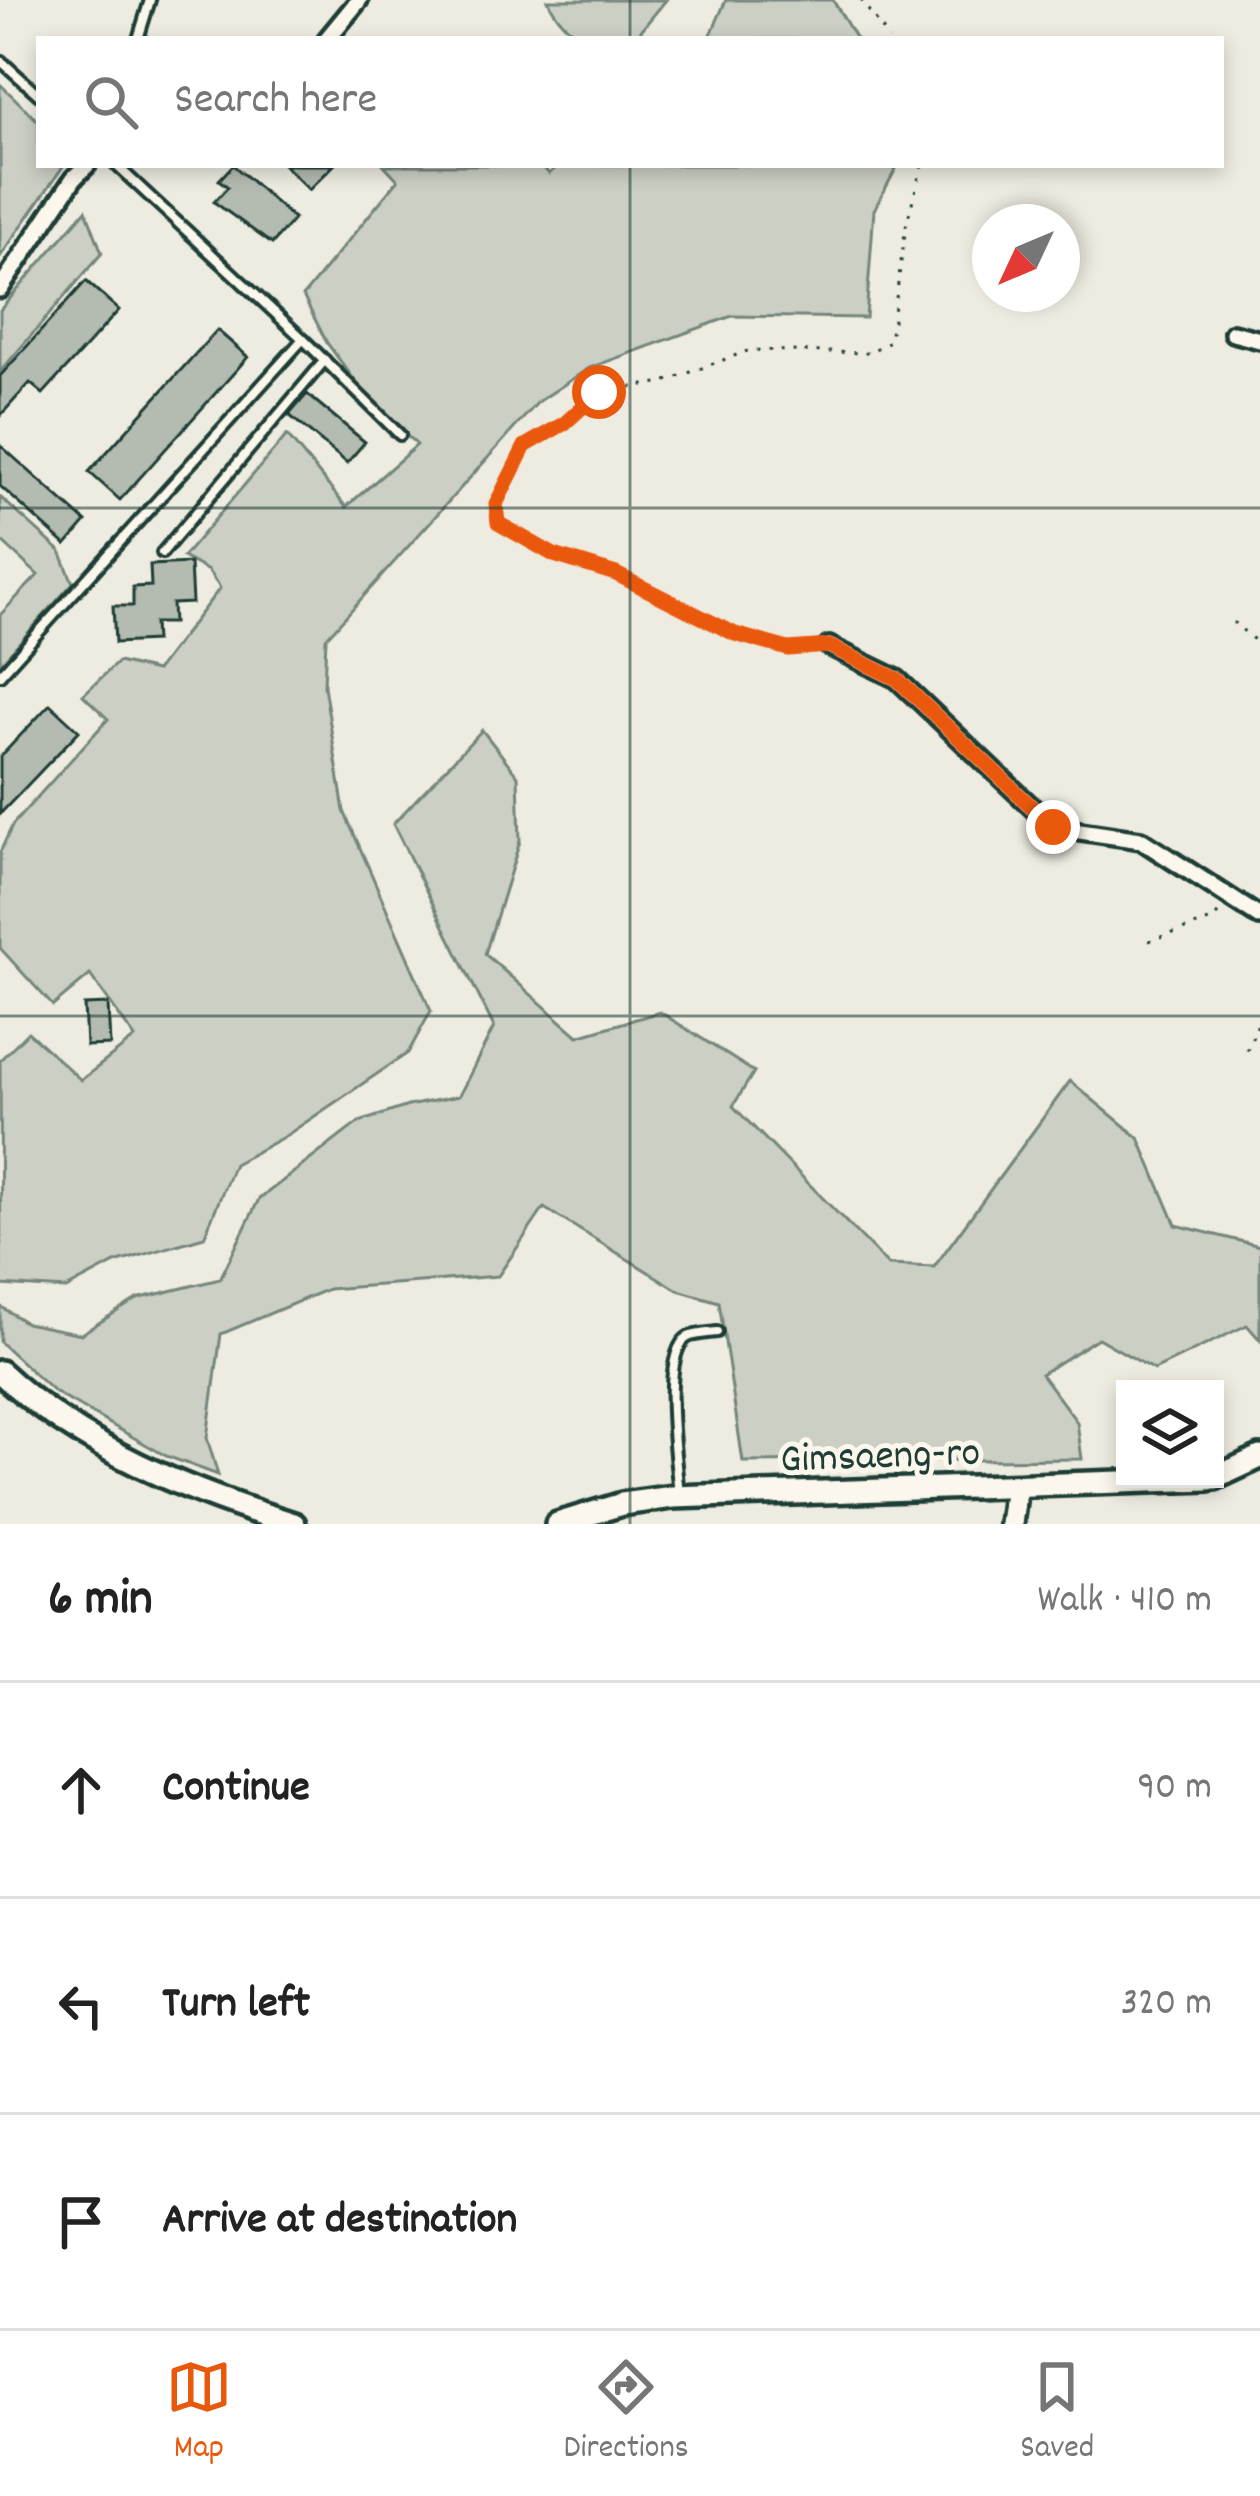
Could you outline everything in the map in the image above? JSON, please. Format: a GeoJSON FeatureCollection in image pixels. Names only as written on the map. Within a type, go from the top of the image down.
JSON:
{"type":"FeatureCollection","features":[{"type":"Feature","properties":{"kind":"street"},"geometry":{"type":"LineString","coordinates":[[329,36],[359,0]]}},
{"type":"Feature","properties":{"kind":"street"},"geometry":{"type":"LineString","coordinates":[[0,289],[84,168]]}},
{"type":"Feature","properties":{"kind":"street"},"geometry":{"type":"LineString","coordinates":[[1233,333],[1260,340]]}},
{"type":"Feature","properties":{"kind":"street"},"geometry":{"type":"LineString","coordinates":[[829,646],[897,679],[1053,827],[1141,840],[1260,917]]}},
{"type":"Feature","properties":{"kind":"street"},"geometry":{"type":"LineString","coordinates":[[0,1372],[120,1456],[238,1507],[294,1524]]}},
{"type":"Feature","properties":{"kind":"street","name":"Gimsaeng-ro"},"geometry":{"type":"LineString","coordinates":[[1224,1472],[1260,1456]]}},
{"type":"Feature","properties":{"kind":"street","name":"Gimsaeng-ro"},"geometry":{"type":"LineString","coordinates":[[557,1524],[622,1504],[679,1497],[1116,1482]]}},
{"type":"Feature","properties":{"kind":"street"},"geometry":{"type":"LineString","coordinates":[[1011,1524],[1016,1486]]}},
{"type":"Feature","properties":{"kind":"lane"},"geometry":{"type":"LineString","coordinates":[[139,36],[150,0]]}},
{"type":"Feature","properties":{"kind":"lane"},"geometry":{"type":"LineString","coordinates":[[0,60],[36,92]]}},
{"type":"Feature","properties":{"kind":"lane"},"geometry":{"type":"LineString","coordinates":[[119,168],[400,435]]}},
{"type":"Feature","properties":{"kind":"lane"},"geometry":{"type":"LineString","coordinates":[[0,675],[303,339]]}},
{"type":"Feature","properties":{"kind":"lane"},"geometry":{"type":"LineString","coordinates":[[163,553],[325,360]]}},
{"type":"Feature","properties":{"kind":"lane"},"geometry":{"type":"LineString","coordinates":[[679,1497],[671,1368],[688,1337],[717,1331]]}},
{"type":"Feature","properties":{"kind":"path"},"geometry":{"type":"LineString","coordinates":[[862,0],[887,36]]}},
{"type":"Feature","properties":{"kind":"path"},"geometry":{"type":"LineString","coordinates":[[829,646],[788,649],[735,634],[616,574],[554,555],[518,536],[498,523],[496,504],[525,446],[565,423],[599,392],[664,382],[751,350],[868,353],[890,341],[906,226],[921,168]]}},
{"type":"Feature","properties":{"kind":"path"},"geometry":{"type":"LineString","coordinates":[[1233,622],[1260,645]]}},
{"type":"Feature","properties":{"kind":"path"},"geometry":{"type":"LineString","coordinates":[[1149,940],[1212,920],[1231,899]]}},
{"type":"Feature","properties":{"kind":"path"},"geometry":{"type":"LineString","coordinates":[[1247,1050],[1260,1019]]}},
{"type":"Feature","properties":{"kind":"shaded area"},"geometry":{"type":"Polygon","coordinates":[[[548,0],[666,0],[636,36],[583,36],[556,14],[548,0]]]}},
{"type":"Feature","properties":{"kind":"shaded area"},"geometry":{"type":"Polygon","coordinates":[[[726,0],[833,0],[854,36],[710,36],[726,0]]]}},
{"type":"Feature","properties":{"kind":"shaded area"},"geometry":{"type":"Polygon","coordinates":[[[0,84],[36,119],[36,168],[62,168],[0,257],[0,84]]]}},
{"type":"Feature","properties":{"kind":"shaded area"},"geometry":{"type":"Polygon","coordinates":[[[387,168],[544,168],[549,174],[556,168],[896,168],[874,210],[866,318],[732,316],[589,368],[538,402],[326,638],[324,686],[344,811],[431,1011],[408,1053],[287,1135],[234,1164],[204,1237],[115,1263],[66,1289],[1,1285],[0,1060],[28,1032],[81,1080],[135,1038],[90,975],[53,1006],[0,948],[0,852],[13,824],[108,719],[83,695],[118,662],[156,671],[220,588],[208,571],[183,557],[287,435],[346,507],[417,445],[372,404],[327,343],[303,296],[398,180],[387,168]]]}},
{"type":"Feature","properties":{"kind":"shaded area"},"geometry":{"type":"Polygon","coordinates":[[[86,210],[102,253],[0,372],[0,310],[86,210]]]}},
{"type":"Feature","properties":{"kind":"shaded area"},"geometry":{"type":"Polygon","coordinates":[[[0,497],[60,551],[73,583],[0,664],[0,615],[38,575],[0,540],[0,497]]]}},
{"type":"Feature","properties":{"kind":"shaded area"},"geometry":{"type":"Polygon","coordinates":[[[482,730],[518,776],[520,841],[485,954],[578,1036],[660,1012],[754,1072],[733,1106],[888,1265],[934,1267],[1070,1081],[1139,1138],[1176,1225],[1260,1246],[1260,1340],[1247,1325],[1154,1370],[1098,1338],[1041,1374],[1077,1422],[1082,1459],[743,1462],[719,1302],[678,1290],[544,1208],[498,1276],[328,1289],[221,1334],[207,1438],[218,1475],[166,1456],[54,1392],[0,1342],[0,1306],[26,1323],[81,1334],[137,1299],[220,1279],[259,1199],[359,1122],[459,1096],[494,1027],[393,824],[482,730]]]}},
{"type":"Feature","properties":{"kind":"building"},"geometry":{"type":"Polygon","coordinates":[[[236,168],[294,219],[272,244],[214,202],[228,187],[219,180],[236,168]]]}},
{"type":"Feature","properties":{"kind":"building"},"geometry":{"type":"Polygon","coordinates":[[[287,168],[331,168],[309,190],[287,168]]]}},
{"type":"Feature","properties":{"kind":"building"},"geometry":{"type":"Polygon","coordinates":[[[86,281],[119,310],[43,394],[30,383],[0,416],[0,376],[86,281]]]}},
{"type":"Feature","properties":{"kind":"building"},"geometry":{"type":"Polygon","coordinates":[[[217,330],[248,357],[120,500],[89,472],[217,330]]]}},
{"type":"Feature","properties":{"kind":"building"},"geometry":{"type":"Polygon","coordinates":[[[307,394],[365,442],[347,463],[289,415],[307,394]]]}},
{"type":"Feature","properties":{"kind":"building"},"geometry":{"type":"Polygon","coordinates":[[[0,445],[86,522],[66,545],[0,486],[0,445]]]}},
{"type":"Feature","properties":{"kind":"building"},"geometry":{"type":"Polygon","coordinates":[[[190,563],[192,603],[172,604],[173,623],[154,623],[155,641],[115,643],[113,606],[133,606],[133,587],[151,586],[150,565],[190,563]]]}},
{"type":"Feature","properties":{"kind":"building"},"geometry":{"type":"Polygon","coordinates":[[[50,704],[79,731],[0,814],[0,757],[50,704]]]}},
{"type":"Feature","properties":{"kind":"building"},"geometry":{"type":"Polygon","coordinates":[[[108,1004],[110,1045],[86,1046],[84,1005],[108,1004]]]}},
{"type":"Feature","properties":{"kind":"route"},"geometry":{"type":"LineString","coordinates":[[599,392],[565,423],[525,446],[496,504],[498,523],[554,555],[616,574],[735,634],[788,649],[829,646],[877,667],[897,679],[1053,827]]}}]}
